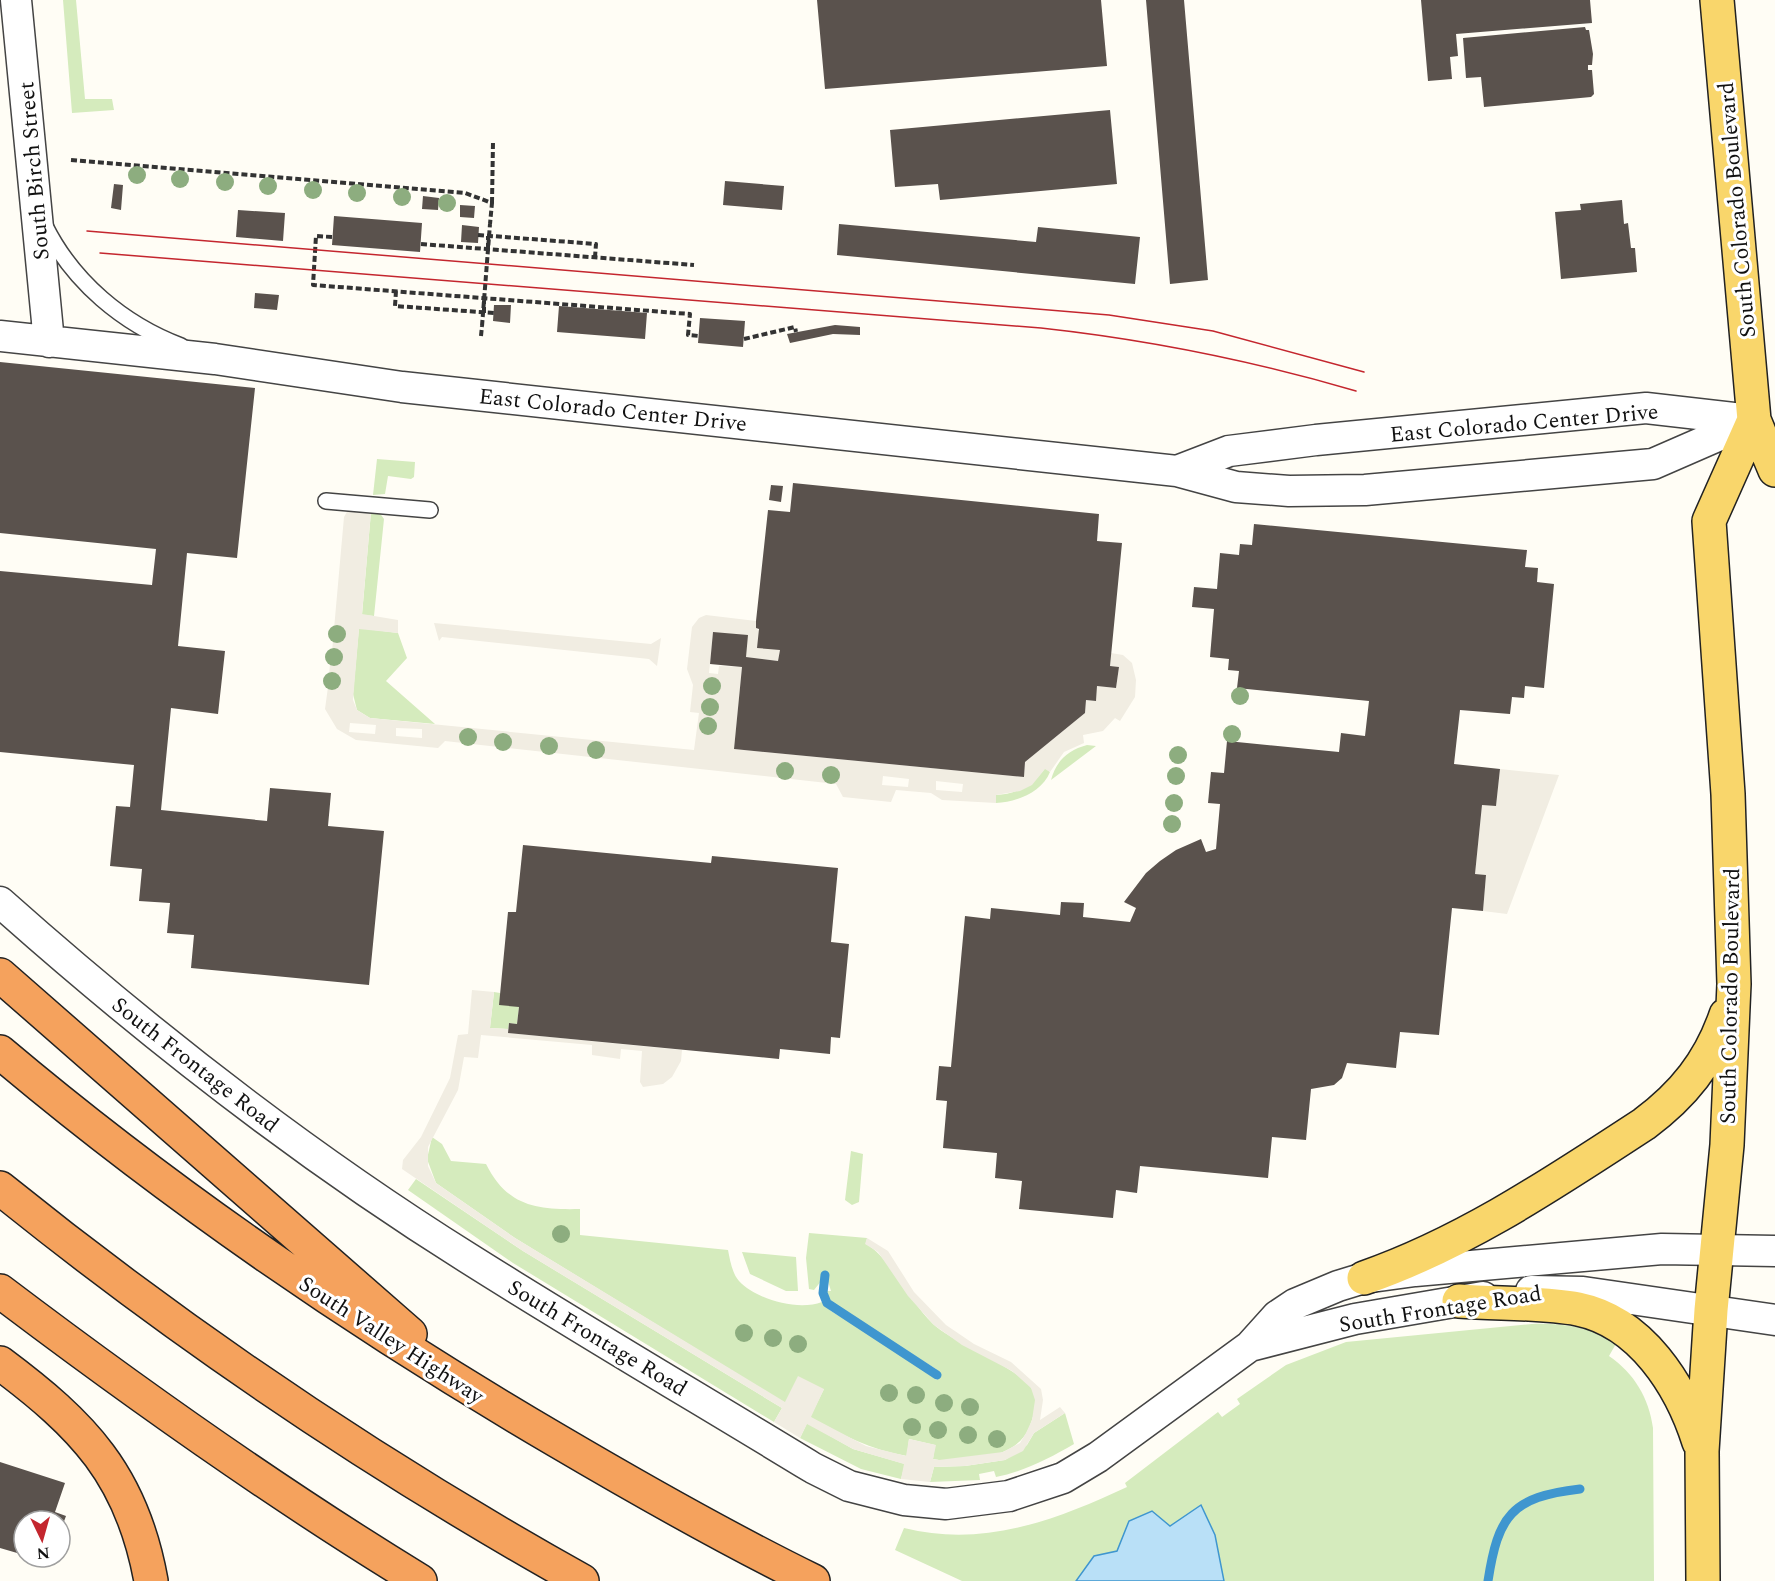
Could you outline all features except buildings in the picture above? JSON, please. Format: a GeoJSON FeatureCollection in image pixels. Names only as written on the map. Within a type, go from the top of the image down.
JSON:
{"type":"FeatureCollection","features":[{"type":"Feature","properties":{"kind":"highway"},"geometry":{"type":"LineString","coordinates":[[0,975],[479,1395]]}},
{"type":"Feature","properties":{"kind":"highway","name":"South Valley Highway"},"geometry":{"type":"LineString","coordinates":[[0,1052],[240,1238],[367,1325],[479,1395],[662,1502],[813,1581]]}},
{"type":"Feature","properties":{"kind":"highway"},"geometry":{"type":"LineString","coordinates":[[0,1188],[103,1269],[355,1445],[582,1581]]}},
{"type":"Feature","properties":{"kind":"highway"},"geometry":{"type":"LineString","coordinates":[[0,1291],[194,1434],[328,1525],[420,1581]]}},
{"type":"Feature","properties":{"kind":"highway"},"geometry":{"type":"LineString","coordinates":[[0,1363],[63,1413],[105,1461],[137,1525],[151,1581]]}},
{"type":"Feature","properties":{"kind":"highway"},"geometry":{"type":"LineString","coordinates":[[328,1525],[432,1581]]}},
{"type":"Feature","properties":{"kind":"main road","name":"South Colorado Boulevard"},"geometry":{"type":"LineString","coordinates":[[1717,0],[1754,420],[1775,470]]}},
{"type":"Feature","properties":{"kind":"main road","name":"South Colorado Boulevard"},"geometry":{"type":"LineString","coordinates":[[1703,1581],[1701,1451],[1710,1310],[1727,1144],[1734,984],[1728,794],[1709,521],[1754,420]]}},
{"type":"Feature","properties":{"kind":"main road"},"geometry":{"type":"LineString","coordinates":[[1364,1278],[1412,1261],[1448,1244],[1607,1148],[1663,1110],[1686,1088],[1711,1051],[1727,1011],[1734,984]]}},
{"type":"Feature","properties":{"kind":"main road"},"geometry":{"type":"LineString","coordinates":[[1460,1301],[1579,1309],[1623,1328],[1641,1342],[1667,1376],[1695,1431],[1701,1451]]}},
{"type":"Feature","properties":{"kind":"street","name":"South Birch Street"},"geometry":{"type":"LineString","coordinates":[[16,0],[49,342]]}},
{"type":"Feature","properties":{"kind":"street"},"geometry":{"type":"LineString","coordinates":[[0,336],[49,342]]}},
{"type":"Feature","properties":{"kind":"street","name":"East Colorado Center Drive"},"geometry":{"type":"LineString","coordinates":[[49,342],[215,359],[402,387],[1177,471],[1236,487],[1289,491],[1365,490],[1653,464],[1754,420]]}},
{"type":"Feature","properties":{"kind":"street","name":"East Colorado Center Drive"},"geometry":{"type":"LineString","coordinates":[[1177,471],[1240,450],[1646,408],[1754,420]]}},
{"type":"Feature","properties":{"kind":"street","name":"South Frontage Road"},"geometry":{"type":"LineString","coordinates":[[0,902],[142,1024],[274,1125],[363,1188],[476,1263],[813,1468],[849,1486],[904,1500],[946,1504],[984,1501],[1036,1488],[1063,1478],[1098,1457],[1250,1346],[1277,1316],[1295,1304],[1316,1293],[1364,1278],[1415,1271],[1662,1249],[1775,1251]]}},
{"type":"Feature","properties":{"kind":"street","name":"South Frontage Road"},"geometry":{"type":"LineString","coordinates":[[1250,1346],[1355,1319],[1514,1293],[1552,1291],[1583,1292],[1775,1320]]}},
{"type":"Feature","properties":{"kind":"lane"},"geometry":{"type":"LineString","coordinates":[[36,208],[52,240],[70,266],[110,307],[144,329],[215,359]]}},
{"type":"Feature","properties":{"kind":"lane"},"geometry":{"type":"LineString","coordinates":[[326,501],[430,510]]}},
{"type":"Feature","properties":{"kind":"path"},"geometry":{"type":"LineString","coordinates":[[481,336],[492,203],[493,142]]}},
{"type":"Feature","properties":{"kind":"path"},"geometry":{"type":"LineString","coordinates":[[71,160],[465,192],[492,203]]}},
{"type":"Feature","properties":{"kind":"path"},"geometry":{"type":"LineString","coordinates":[[478,235],[596,244],[595,257]]}},
{"type":"Feature","properties":{"kind":"path"},"geometry":{"type":"LineString","coordinates":[[332,237],[316,236],[313,285],[690,314],[688,335],[699,336]]}},
{"type":"Feature","properties":{"kind":"path"},"geometry":{"type":"LineString","coordinates":[[488,249],[489,236]]}},
{"type":"Feature","properties":{"kind":"path"},"geometry":{"type":"LineString","coordinates":[[421,244],[694,266]]}},
{"type":"Feature","properties":{"kind":"path"},"geometry":{"type":"LineString","coordinates":[[396,291],[395,306],[494,313]]}},
{"type":"Feature","properties":{"kind":"path"},"geometry":{"type":"LineString","coordinates":[[483,313],[484,298]]}},
{"type":"Feature","properties":{"kind":"path"},"geometry":{"type":"LineString","coordinates":[[744,339],[795,327],[796,332]]}},
{"type":"Feature","properties":{"kind":"green space"},"geometry":{"type":"Polygon","coordinates":[[[63,0],[76,0],[85,99],[112,99],[114,110],[72,113],[63,0]]]}},
{"type":"Feature","properties":{"kind":"green space"},"geometry":{"type":"Polygon","coordinates":[[[377,459],[415,462],[414,477],[411,479],[388,476],[385,494],[373,495],[377,459]]]}},
{"type":"Feature","properties":{"kind":"green space"},"geometry":{"type":"Polygon","coordinates":[[[371,512],[379,512],[384,519],[374,616],[362,615],[371,512]]]}},
{"type":"Feature","properties":{"kind":"green space"},"geometry":{"type":"Polygon","coordinates":[[[359,628],[398,633],[407,658],[386,681],[435,724],[370,718],[357,710],[353,694],[359,628]]]}},
{"type":"Feature","properties":{"kind":"green space"},"geometry":{"type":"Polygon","coordinates":[[[1087,745],[1096,746],[1051,780],[1056,767],[1064,757],[1087,745]]]}},
{"type":"Feature","properties":{"kind":"green space"},"geometry":{"type":"Polygon","coordinates":[[[1045,768],[1050,772],[1046,779],[1028,795],[1012,801],[996,803],[996,795],[1024,788],[1045,768]]]}},
{"type":"Feature","properties":{"kind":"green space"},"geometry":{"type":"Polygon","coordinates":[[[494,992],[500,993],[519,1007],[517,1024],[509,1023],[508,1029],[490,1028],[494,992]]]}},
{"type":"Feature","properties":{"kind":"green space"},"geometry":{"type":"Polygon","coordinates":[[[432,1137],[442,1144],[451,1161],[486,1164],[503,1189],[524,1203],[550,1208],[580,1209],[580,1235],[728,1250],[739,1281],[756,1294],[790,1304],[822,1302],[831,1311],[931,1372],[936,1380],[941,1376],[936,1369],[832,1304],[826,1291],[831,1291],[826,1275],[814,1290],[809,1289],[806,1258],[809,1233],[867,1238],[866,1244],[883,1258],[933,1324],[1004,1366],[1028,1384],[1034,1393],[1035,1402],[1029,1428],[1022,1439],[1003,1452],[977,1458],[951,1460],[933,1459],[935,1445],[909,1439],[907,1456],[881,1450],[845,1436],[810,1417],[824,1389],[785,1403],[515,1238],[436,1183],[427,1159],[432,1137]]]}},
{"type":"Feature","properties":{"kind":"green space"},"geometry":{"type":"Polygon","coordinates":[[[851,1151],[863,1154],[859,1202],[852,1205],[845,1200],[851,1151]]]}},
{"type":"Feature","properties":{"kind":"green space"},"geometry":{"type":"Polygon","coordinates":[[[416,1179],[523,1251],[782,1408],[774,1422],[513,1263],[408,1190],[416,1179]]]}},
{"type":"Feature","properties":{"kind":"green space"},"geometry":{"type":"Polygon","coordinates":[[[742,1252],[796,1257],[798,1291],[786,1291],[750,1274],[742,1252]]]}},
{"type":"Feature","properties":{"kind":"green space"},"geometry":{"type":"Polygon","coordinates":[[[1532,1324],[1576,1327],[1617,1342],[1609,1356],[1633,1378],[1644,1397],[1653,1428],[1654,1581],[962,1581],[895,1550],[904,1528],[963,1535],[991,1533],[1046,1520],[1127,1487],[1125,1483],[1218,1412],[1222,1417],[1240,1404],[1237,1399],[1286,1365],[1346,1342],[1532,1324]]]}},
{"type":"Feature","properties":{"kind":"green space"},"geometry":{"type":"Polygon","coordinates":[[[1065,1413],[1074,1444],[1046,1459],[1016,1472],[996,1477],[994,1471],[979,1474],[980,1480],[930,1482],[934,1467],[965,1466],[1005,1460],[1027,1445],[1034,1433],[1065,1413]]]}},
{"type":"Feature","properties":{"kind":"green space"},"geometry":{"type":"Polygon","coordinates":[[[807,1423],[853,1449],[905,1464],[901,1479],[861,1469],[800,1438],[807,1423]]]}},
{"type":"Feature","properties":{"kind":"shaded area"},"geometry":{"type":"Polygon","coordinates":[[[348,510],[371,512],[362,614],[398,620],[398,633],[359,629],[353,700],[357,710],[370,718],[694,750],[699,713],[690,712],[693,685],[687,669],[692,627],[699,618],[706,615],[756,621],[756,628],[780,650],[778,661],[746,657],[713,632],[709,673],[718,674],[719,666],[742,667],[734,749],[1024,777],[1025,762],[1085,713],[1086,700],[1096,701],[1097,686],[1116,688],[1119,667],[1110,666],[1111,653],[1123,655],[1132,663],[1136,680],[1135,697],[1120,721],[1115,718],[1103,731],[1083,735],[1084,743],[1064,752],[1050,772],[1045,769],[1032,785],[1020,791],[996,795],[996,803],[942,800],[931,793],[896,790],[891,802],[843,797],[836,784],[445,741],[438,748],[356,740],[337,729],[325,709],[328,687],[335,688],[336,677],[329,675],[330,664],[337,664],[338,653],[332,652],[333,640],[340,641],[341,630],[334,629],[344,517],[348,510]],[[350,723],[349,732],[375,734],[376,725],[350,723]],[[396,728],[396,736],[422,738],[422,729],[396,728]],[[883,776],[882,785],[908,787],[909,779],[883,776]],[[936,781],[936,790],[962,792],[963,784],[936,781]]]}},
{"type":"Feature","properties":{"kind":"shaded area"},"geometry":{"type":"Polygon","coordinates":[[[434,623],[651,644],[661,638],[657,666],[649,659],[442,637],[439,641],[434,623]]]}},
{"type":"Feature","properties":{"kind":"shaded area"},"geometry":{"type":"Polygon","coordinates":[[[1500,769],[1559,775],[1507,914],[1483,911],[1486,875],[1475,874],[1482,805],[1496,806],[1500,769]]]}},
{"type":"Feature","properties":{"kind":"shaded area"},"geometry":{"type":"Polygon","coordinates":[[[472,990],[494,992],[490,1028],[508,1029],[509,1033],[682,1050],[681,1061],[672,1077],[663,1084],[643,1087],[640,1082],[642,1051],[621,1049],[620,1059],[592,1055],[592,1045],[481,1035],[478,1058],[464,1057],[458,1090],[428,1147],[428,1166],[436,1183],[515,1238],[785,1402],[798,1376],[824,1389],[811,1417],[866,1446],[906,1456],[909,1439],[936,1445],[933,1459],[939,1460],[1003,1452],[1020,1443],[1032,1420],[1035,1400],[1031,1388],[1012,1371],[962,1345],[934,1325],[908,1296],[878,1252],[865,1244],[867,1238],[888,1251],[914,1292],[946,1325],[974,1344],[1011,1362],[1041,1389],[1043,1400],[1040,1420],[1060,1407],[1065,1413],[1034,1433],[1023,1451],[1005,1460],[965,1466],[934,1467],[930,1482],[901,1479],[904,1464],[853,1449],[807,1424],[800,1438],[774,1422],[782,1408],[523,1251],[402,1169],[403,1160],[421,1137],[450,1078],[458,1035],[468,1034],[472,990]]]}},
{"type":"Feature","properties":{"kind":"water"},"geometry":{"type":"Polygon","coordinates":[[[1201,1505],[1215,1535],[1224,1581],[1076,1581],[1094,1556],[1117,1551],[1129,1521],[1152,1511],[1170,1526],[1201,1505]]]}},
{"type":"Feature","properties":{"kind":"waterway"},"geometry":{"type":"LineString","coordinates":[[825,1275],[823,1293],[827,1303],[937,1375]]}},
{"type":"Feature","properties":{"kind":"waterway"},"geometry":{"type":"LineString","coordinates":[[1488,1581],[1497,1540],[1503,1525],[1512,1514],[1523,1504],[1538,1498],[1580,1489]]}},
{"type":"Feature","properties":{"kind":"tram line"},"geometry":{"type":"LineString","coordinates":[[87,231],[1109,315],[1213,331],[1364,372]]}},
{"type":"Feature","properties":{"kind":"tram line"},"geometry":{"type":"LineString","coordinates":[[100,253],[1041,328],[1200,352],[1356,391]]}}]}
